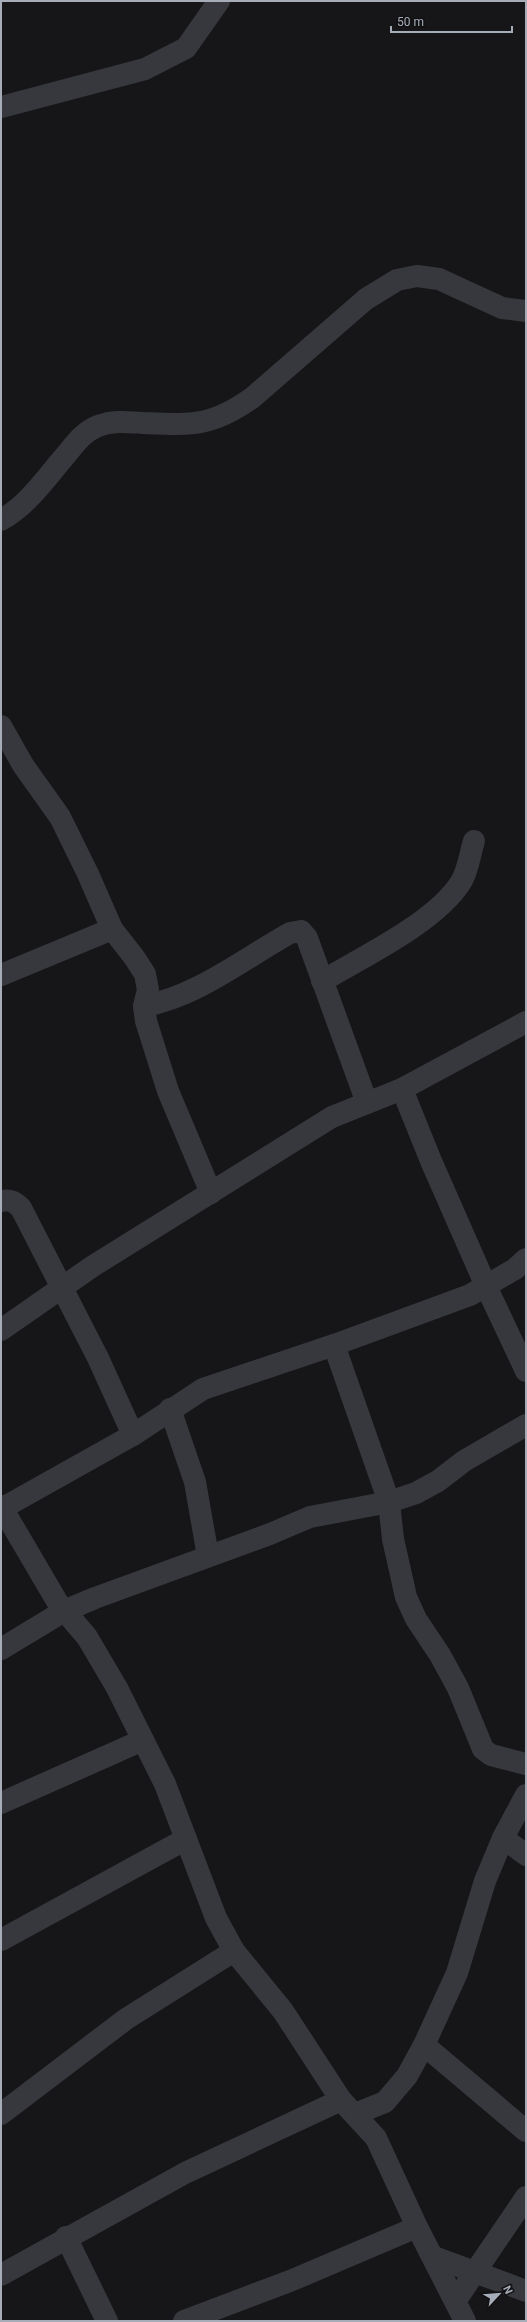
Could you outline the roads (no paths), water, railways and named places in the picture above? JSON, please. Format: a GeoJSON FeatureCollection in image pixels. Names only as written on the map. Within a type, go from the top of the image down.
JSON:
{"type":"FeatureCollection","features":[{"type":"Feature","properties":{"kind":"street"},"geometry":{"type":"LineString","coordinates":[[1,107],[145,69],[167,59],[186,48],[219,1]]}},
{"type":"Feature","properties":{"kind":"street"},"geometry":{"type":"LineString","coordinates":[[1,520],[16,511],[28,500],[82,435],[98,426],[120,421],[194,425],[216,420],[234,411],[252,398],[366,299],[397,280],[417,276],[439,279],[502,308],[526,311]]}},
{"type":"Feature","properties":{"kind":"street"},"geometry":{"type":"LineString","coordinates":[[1,726],[23,765],[60,817],[112,929],[145,974],[148,990],[144,1006],[146,1021],[168,1091],[211,1193]]}},
{"type":"Feature","properties":{"kind":"street"},"geometry":{"type":"LineString","coordinates":[[322,981],[405,931],[449,898],[462,881],[474,841]]}},
{"type":"Feature","properties":{"kind":"street"},"geometry":{"type":"LineString","coordinates":[[1,975],[112,929]]}},
{"type":"Feature","properties":{"kind":"street"},"geometry":{"type":"LineString","coordinates":[[144,1006],[160,1003],[188,992],[290,933],[300,932],[307,938],[367,1103]]}},
{"type":"Feature","properties":{"kind":"street"},"geometry":{"type":"LineString","coordinates":[[1,1330],[93,1266],[332,1117],[402,1088],[526,1022]]}},
{"type":"Feature","properties":{"kind":"street"},"geometry":{"type":"LineString","coordinates":[[402,1088],[486,1286],[526,1371]]}},
{"type":"Feature","properties":{"kind":"street"},"geometry":{"type":"LineString","coordinates":[[1,1201],[8,1200],[16,1203],[21,1208],[61,1289],[98,1358],[133,1435]]}},
{"type":"Feature","properties":{"kind":"street"},"geometry":{"type":"LineString","coordinates":[[465,2321],[456,2300],[417,2227],[376,2138],[348,2107],[283,2011],[234,1951],[216,1918],[165,1784],[143,1740],[98,1655],[76,1622],[64,1611],[1,1508],[133,1435],[170,1409],[203,1389],[334,1345],[470,1295],[526,1259]]}},
{"type":"Feature","properties":{"kind":"street"},"geometry":{"type":"LineString","coordinates":[[334,1345],[389,1502],[393,1539],[406,1597],[416,1619],[440,1655],[461,1694],[483,1749],[491,1755],[526,1764]]}},
{"type":"Feature","properties":{"kind":"street"},"geometry":{"type":"LineString","coordinates":[[170,1409],[195,1482],[208,1556]]}},
{"type":"Feature","properties":{"kind":"street"},"geometry":{"type":"LineString","coordinates":[[1,1649],[64,1611],[270,1534],[310,1517],[389,1502],[427,1488],[464,1461],[526,1425]]}},
{"type":"Feature","properties":{"kind":"street"},"geometry":{"type":"LineString","coordinates":[[1,1803],[143,1740]]}},
{"type":"Feature","properties":{"kind":"street"},"geometry":{"type":"LineString","coordinates":[[376,2138],[385,2102],[407,2076],[424,2045],[457,1973],[485,1881],[503,1838],[526,1795]]}},
{"type":"Feature","properties":{"kind":"street"},"geometry":{"type":"LineString","coordinates":[[503,1838],[526,1855]]}},
{"type":"Feature","properties":{"kind":"street"},"geometry":{"type":"LineString","coordinates":[[1,1940],[186,1839]]}},
{"type":"Feature","properties":{"kind":"street"},"geometry":{"type":"LineString","coordinates":[[1,2114],[126,2019],[234,1951]]}},
{"type":"Feature","properties":{"kind":"street"},"geometry":{"type":"LineString","coordinates":[[424,2045],[526,2131]]}},
{"type":"Feature","properties":{"kind":"street"},"geometry":{"type":"LineString","coordinates":[[1,2275],[66,2237],[185,2173],[348,2107],[385,2102]]}},
{"type":"Feature","properties":{"kind":"street"},"geometry":{"type":"LineString","coordinates":[[456,2300],[526,2198]]}},
{"type":"Feature","properties":{"kind":"street"},"geometry":{"type":"LineString","coordinates":[[184,2321],[290,2281],[417,2227]]}},
{"type":"Feature","properties":{"kind":"street"},"geometry":{"type":"LineString","coordinates":[[66,2237],[107,2321]]}},
{"type":"Feature","properties":{"kind":"street"},"geometry":{"type":"LineString","coordinates":[[434,2257],[526,2291]]}}]}
